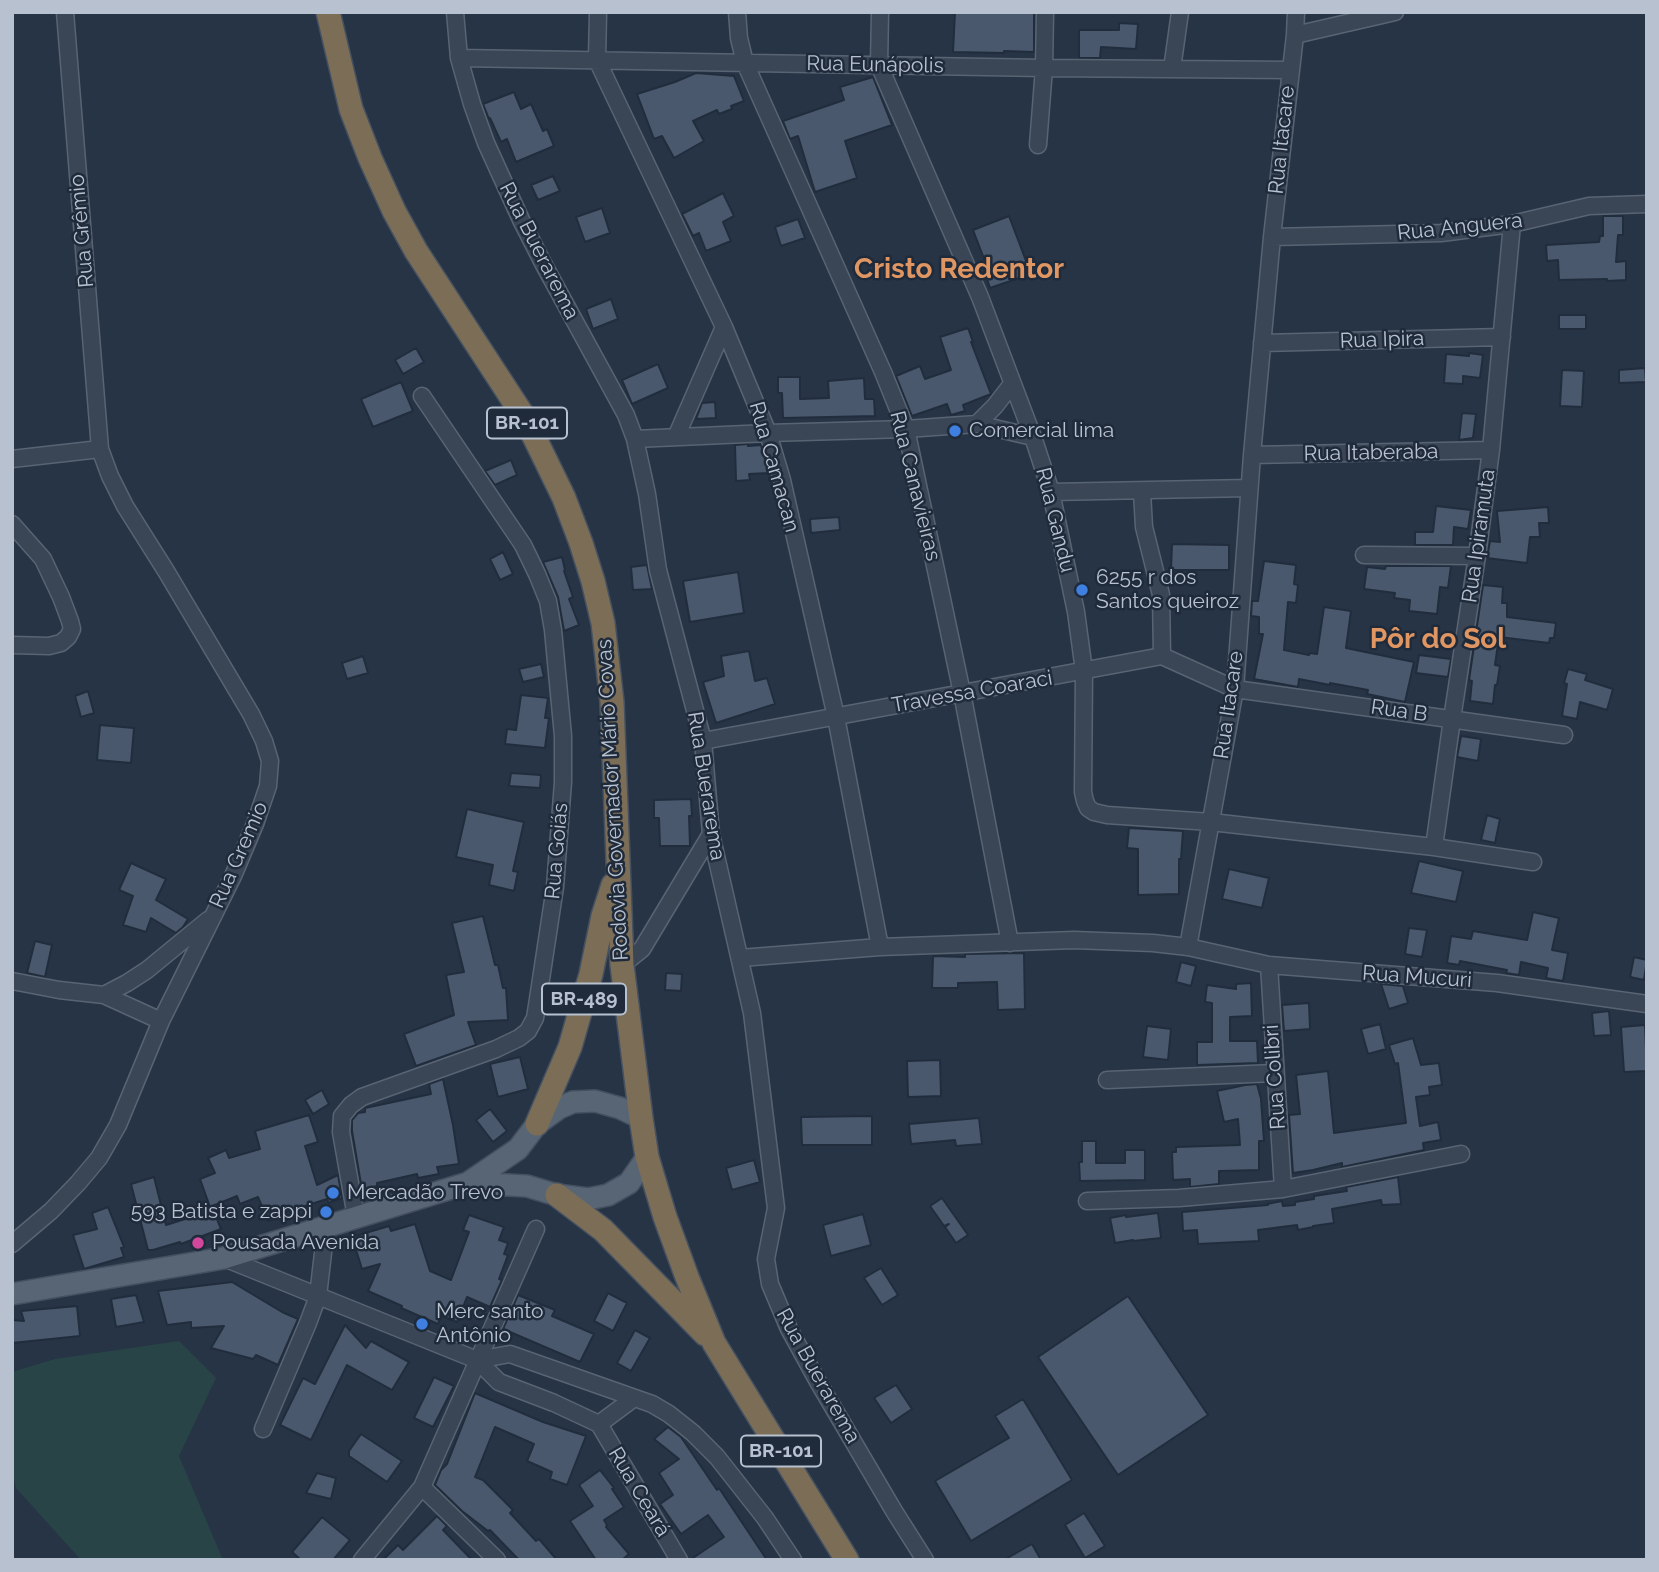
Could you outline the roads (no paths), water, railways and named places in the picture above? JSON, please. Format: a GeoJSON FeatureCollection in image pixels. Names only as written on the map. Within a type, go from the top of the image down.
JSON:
{"type":"FeatureCollection","features":[{"type":"Feature","properties":{"kind":"highway","name":"Rodovia Governador Mário Covas"},"geometry":{"type":"LineString","coordinates":[[328,12],[351,110],[394,211],[422,261],[526,420],[564,498],[581,542],[603,622],[609,670],[613,713],[622,965],[647,1157],[664,1216],[714,1343],[847,1560]]}},
{"type":"Feature","properties":{"kind":"highway","name":"BR-489"},"geometry":{"type":"LineString","coordinates":[[537,1125],[570,1047],[618,868]]}},
{"type":"Feature","properties":{"kind":"highway","name":"BR-489"},"geometry":{"type":"LineString","coordinates":[[557,1195],[603,1230],[714,1343]]}},
{"type":"Feature","properties":{"kind":"main road","name":"BR-489"},"geometry":{"type":"LineString","coordinates":[[12,1294],[224,1258],[468,1183],[518,1149],[537,1125],[559,1108],[573,1102],[595,1101],[620,1108],[641,1118]]}},
{"type":"Feature","properties":{"kind":"main road"},"geometry":{"type":"LineString","coordinates":[[518,1149],[518,1168],[527,1186]]}},
{"type":"Feature","properties":{"kind":"main road","name":"BR-489"},"geometry":{"type":"LineString","coordinates":[[468,1183],[527,1186],[557,1195],[588,1199],[608,1195],[629,1183],[647,1157]]}},
{"type":"Feature","properties":{"kind":"street","name":"Rua Grêmio"},"geometry":{"type":"LineString","coordinates":[[65,12],[100,449]]}},
{"type":"Feature","properties":{"kind":"street","name":"Rua Buerarema"},"geometry":{"type":"LineString","coordinates":[[455,12],[459,58],[486,143],[522,222],[626,415],[635,439],[648,494],[658,570],[703,741],[711,834],[751,1013],[776,1208],[766,1259],[770,1284],[789,1329],[817,1380],[925,1560]]}},
{"type":"Feature","properties":{"kind":"street","name":"Rua Camacan"},"geometry":{"type":"LineString","coordinates":[[598,12],[597,60],[724,327],[768,433],[782,480],[836,716],[880,947]]}},
{"type":"Feature","properties":{"kind":"street","name":"Rua Canavieiras"},"geometry":{"type":"LineString","coordinates":[[737,12],[745,63],[883,372],[905,429],[962,693],[1010,943]]}},
{"type":"Feature","properties":{"kind":"street","name":"Rua Gandu"},"geometry":{"type":"LineString","coordinates":[[880,12],[879,65],[980,297],[1051,492],[1076,612],[1084,671],[1085,801],[1088,808],[1107,815],[1211,822]]}},
{"type":"Feature","properties":{"kind":"street"},"geometry":{"type":"LineString","coordinates":[[1038,145],[1045,12]]}},
{"type":"Feature","properties":{"kind":"street"},"geometry":{"type":"LineString","coordinates":[[1171,69],[1180,12]]}},
{"type":"Feature","properties":{"kind":"street","name":"Rua Itacare"},"geometry":{"type":"LineString","coordinates":[[1188,947],[1235,689],[1262,343],[1296,12]]}},
{"type":"Feature","properties":{"kind":"street"},"geometry":{"type":"LineString","coordinates":[[1295,35],[1369,15],[1395,12]]}},
{"type":"Feature","properties":{"kind":"street","name":"Rua Eunápolis"},"geometry":{"type":"LineString","coordinates":[[459,58],[1290,70]]}},
{"type":"Feature","properties":{"kind":"street","name":"Rua Anguera"},"geometry":{"type":"LineString","coordinates":[[1272,237],[1441,233],[1512,224],[1589,206],[1647,204]]}},
{"type":"Feature","properties":{"kind":"street","name":"Rua Ipiramuta"},"geometry":{"type":"LineString","coordinates":[[1434,847],[1491,450],[1512,224]]}},
{"type":"Feature","properties":{"kind":"street"},"geometry":{"type":"LineString","coordinates":[[676,437],[724,327]]}},
{"type":"Feature","properties":{"kind":"street","name":"Rua Ipira"},"geometry":{"type":"LineString","coordinates":[[1262,343],[1502,337]]}},
{"type":"Feature","properties":{"kind":"street"},"geometry":{"type":"LineString","coordinates":[[977,424],[1013,384]]}},
{"type":"Feature","properties":{"kind":"street","name":"Rua Goiás"},"geometry":{"type":"LineString","coordinates":[[356,1217],[341,1132],[342,1116],[362,1097],[496,1049],[527,1031],[535,1018],[555,887],[563,782],[563,736],[548,601],[523,545],[422,396]]}},
{"type":"Feature","properties":{"kind":"street"},"geometry":{"type":"LineString","coordinates":[[635,439],[977,424],[1033,438]]}},
{"type":"Feature","properties":{"kind":"street"},"geometry":{"type":"LineString","coordinates":[[12,458],[100,449]]}},
{"type":"Feature","properties":{"kind":"street","name":"Rua Gremio"},"geometry":{"type":"LineString","coordinates":[[12,1244],[69,1193],[99,1158],[118,1125],[161,1021],[233,876],[268,786],[270,761],[251,714],[125,506],[100,449]]}},
{"type":"Feature","properties":{"kind":"street","name":"Rua Itaberaba"},"geometry":{"type":"LineString","coordinates":[[1252,455],[1491,450]]}},
{"type":"Feature","properties":{"kind":"street"},"geometry":{"type":"LineString","coordinates":[[1051,492],[1249,488]]}},
{"type":"Feature","properties":{"kind":"street"},"geometry":{"type":"LineString","coordinates":[[1142,492],[1144,527],[1161,595],[1162,656],[1235,689]]}},
{"type":"Feature","properties":{"kind":"street"},"geometry":{"type":"LineString","coordinates":[[12,524],[43,559],[72,629],[61,643],[49,646],[12,645]]}},
{"type":"Feature","properties":{"kind":"street"},"geometry":{"type":"LineString","coordinates":[[1364,555],[1477,556]]}},
{"type":"Feature","properties":{"kind":"street","name":"Travessa Coaraci"},"geometry":{"type":"LineString","coordinates":[[703,741],[1162,656]]}},
{"type":"Feature","properties":{"kind":"street","name":"Rua B"},"geometry":{"type":"LineString","coordinates":[[1235,689],[1564,735]]}},
{"type":"Feature","properties":{"kind":"street"},"geometry":{"type":"LineString","coordinates":[[1211,822],[1434,847],[1533,862]]}},
{"type":"Feature","properties":{"kind":"street"},"geometry":{"type":"LineString","coordinates":[[622,965],[642,949],[711,834]]}},
{"type":"Feature","properties":{"kind":"street"},"geometry":{"type":"LineString","coordinates":[[104,995],[146,970],[212,916]]}},
{"type":"Feature","properties":{"kind":"street"},"geometry":{"type":"LineString","coordinates":[[740,958],[880,947],[1074,940],[1188,947]]}},
{"type":"Feature","properties":{"kind":"street","name":"Rua Mucuri"},"geometry":{"type":"LineString","coordinates":[[1188,947],[1269,965],[1497,983],[1647,1004]]}},
{"type":"Feature","properties":{"kind":"street","name":"Rua Colibri"},"geometry":{"type":"LineString","coordinates":[[1269,965],[1283,1189]]}},
{"type":"Feature","properties":{"kind":"street"},"geometry":{"type":"LineString","coordinates":[[12,981],[104,995],[161,1021]]}},
{"type":"Feature","properties":{"kind":"street"},"geometry":{"type":"LineString","coordinates":[[1107,1080],[1275,1073]]}},
{"type":"Feature","properties":{"kind":"street"},"geometry":{"type":"LineString","coordinates":[[1087,1201],[1179,1198],[1283,1189],[1461,1154]]}},
{"type":"Feature","properties":{"kind":"street"},"geometry":{"type":"LineString","coordinates":[[263,1429],[309,1323],[317,1296],[326,1227]]}},
{"type":"Feature","properties":{"kind":"street"},"geometry":{"type":"LineString","coordinates":[[362,1560],[422,1488],[536,1229]]}},
{"type":"Feature","properties":{"kind":"street"},"geometry":{"type":"LineString","coordinates":[[224,1258],[477,1360],[499,1382],[599,1424],[634,1398]]}},
{"type":"Feature","properties":{"kind":"street"},"geometry":{"type":"LineString","coordinates":[[477,1360],[510,1354],[652,1404],[669,1414],[694,1433],[717,1457],[765,1518],[793,1560]]}},
{"type":"Feature","properties":{"kind":"street","name":"Rua Ceará"},"geometry":{"type":"LineString","coordinates":[[599,1424],[679,1560]]}},
{"type":"Feature","properties":{"kind":"street"},"geometry":{"type":"LineString","coordinates":[[422,1488],[497,1560]]}},
{"type":"Feature","properties":{"kind":"place","name":"Comercial lima"},"geometry":{"type":"Point","coordinates":[955,431]}},
{"type":"Feature","properties":{"kind":"place","name":"6255 r dos Santos queiroz"},"geometry":{"type":"Point","coordinates":[1082,590]}},
{"type":"Feature","properties":{"kind":"place","name":"Mercadão Trevo"},"geometry":{"type":"Point","coordinates":[333,1193]}},
{"type":"Feature","properties":{"kind":"place","name":"593 Batista e zappi"},"geometry":{"type":"Point","coordinates":[326,1212]}},
{"type":"Feature","properties":{"kind":"place","name":"Pousada Avenida"},"geometry":{"type":"Point","coordinates":[198,1243]}},
{"type":"Feature","properties":{"kind":"place","name":"Merc santo Antônio"},"geometry":{"type":"Point","coordinates":[422,1324]}},
{"type":"Feature","properties":{"kind":"district","name":"Cristo Redentor"},"geometry":{"type":"Point","coordinates":[959,270]}},
{"type":"Feature","properties":{"kind":"district","name":"Pôr do Sol"},"geometry":{"type":"Point","coordinates":[1438,640]}}]}
